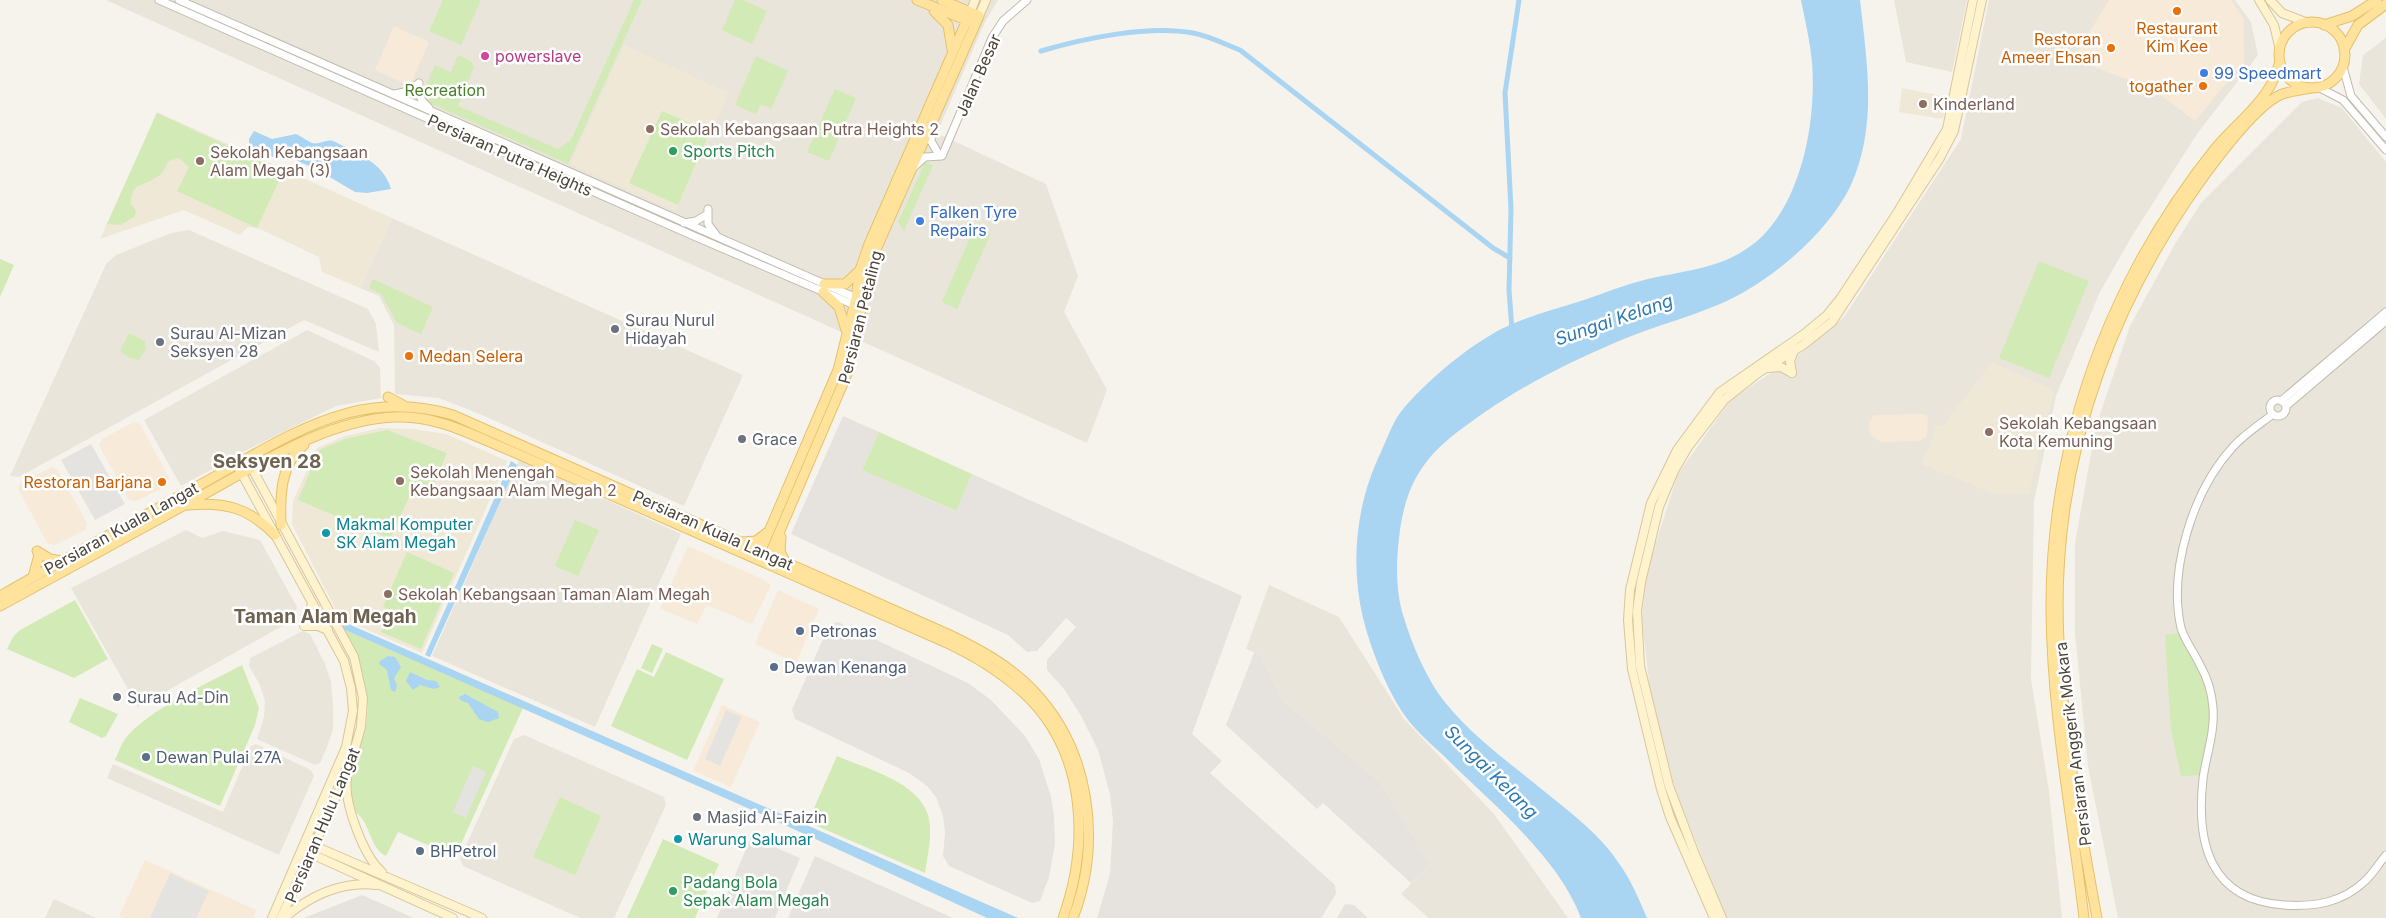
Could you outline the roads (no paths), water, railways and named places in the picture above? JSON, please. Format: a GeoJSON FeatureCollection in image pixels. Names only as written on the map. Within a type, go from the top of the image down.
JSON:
{"type":"FeatureCollection","features":[{"type":"Feature","properties":{"kind":"main road"},"geometry":{"type":"LineString","coordinates":[[916,0],[973,18]]}},
{"type":"Feature","properties":{"kind":"main road"},"geometry":{"type":"LineString","coordinates":[[942,0],[973,18]]}},
{"type":"Feature","properties":{"kind":"main road"},"geometry":{"type":"LineString","coordinates":[[973,18],[975,0]]}},
{"type":"Feature","properties":{"kind":"main road"},"geometry":{"type":"LineString","coordinates":[[973,18],[986,0]]}},
{"type":"Feature","properties":{"kind":"main road"},"geometry":{"type":"LineString","coordinates":[[1714,918],[1670,817],[1661,789],[1640,704],[1629,642],[1630,590],[1642,536],[1677,450],[1720,392],[1804,334],[1827,314],[1840,299],[1896,213],[1947,128],[1973,0]]}},
{"type":"Feature","properties":{"kind":"main road"},"geometry":{"type":"LineString","coordinates":[[1722,918],[1669,786],[1640,666],[1637,611],[1659,493],[1688,447],[1725,398],[1763,369],[1794,351],[1819,333],[1837,315],[1951,140],[1957,120],[1982,0]]}},
{"type":"Feature","properties":{"kind":"main road"},"geometry":{"type":"LineString","coordinates":[[2259,0],[2274,25],[2280,50],[2280,62],[2285,74],[2294,82],[2315,88],[2333,81],[2343,67],[2344,50],[2358,25],[2386,4]]}},
{"type":"Feature","properties":{"kind":"main road"},"geometry":{"type":"LineString","coordinates":[[2270,0],[2282,13],[2308,23],[2324,25],[2352,16],[2377,0]]}},
{"type":"Feature","properties":{"kind":"main road"},"geometry":{"type":"LineString","coordinates":[[926,4],[948,25],[952,54]]}},
{"type":"Feature","properties":{"kind":"main road","name":"Persiaran Petaling"},"geometry":{"type":"LineString","coordinates":[[763,557],[782,526],[847,374],[859,303],[860,270],[868,244],[952,54],[973,18]]}},
{"type":"Feature","properties":{"kind":"main road","name":"Persiaran Petaling"},"geometry":{"type":"LineString","coordinates":[[763,557],[768,532],[838,370],[846,338],[859,303],[871,261],[934,122],[973,18]]}},
{"type":"Feature","properties":{"kind":"main road"},"geometry":{"type":"LineString","coordinates":[[2280,50],[2286,35],[2300,25],[2308,23]]}},
{"type":"Feature","properties":{"kind":"main road"},"geometry":{"type":"LineString","coordinates":[[2324,25],[2337,34],[2344,50]]}},
{"type":"Feature","properties":{"kind":"main road","name":"Persiaran Anggerik Mokara"},"geometry":{"type":"LineString","coordinates":[[2084,918],[2058,712],[2051,612],[2055,537],[2071,437],[2099,351],[2129,282],[2143,256],[2167,216],[2214,150],[2268,90],[2280,62]]}},
{"type":"Feature","properties":{"kind":"main road","name":"Persiaran Anggerik Mokara"},"geometry":{"type":"LineString","coordinates":[[2097,918],[2077,803],[2061,669],[2060,640],[2060,555],[2069,490],[2084,415],[2094,382],[2136,286],[2172,223],[2218,155],[2264,106],[2281,94],[2315,88]]}},
{"type":"Feature","properties":{"kind":"main road"},"geometry":{"type":"LineString","coordinates":[[823,288],[845,284],[860,270]]}},
{"type":"Feature","properties":{"kind":"main road"},"geometry":{"type":"LineString","coordinates":[[823,288],[840,307],[845,322],[846,338]]}},
{"type":"Feature","properties":{"kind":"main road"},"geometry":{"type":"LineString","coordinates":[[1763,369],[1777,366],[1792,372],[1790,361],[1794,351]]}},
{"type":"Feature","properties":{"kind":"main road"},"geometry":{"type":"LineString","coordinates":[[375,420],[388,399],[412,417]]}},
{"type":"Feature","properties":{"kind":"main road","name":"Persiaran Kuala Langat"},"geometry":{"type":"LineString","coordinates":[[0,596],[246,459],[323,421],[374,408],[388,399],[409,407],[444,412],[740,542],[763,557],[786,563],[906,620],[969,654],[1002,675],[1030,699],[1057,739],[1074,783],[1080,817],[1076,874],[1063,918]]}},
{"type":"Feature","properties":{"kind":"main road","name":"Persiaran Kuala Langat"},"geometry":{"type":"LineString","coordinates":[[0,606],[251,468],[323,433],[355,423],[387,417],[412,417],[449,425],[601,491],[763,557],[906,620],[972,646],[1005,666],[1034,691],[1065,736],[1079,771],[1090,832],[1084,880],[1073,918]]}},
{"type":"Feature","properties":{"kind":"main road"},"geometry":{"type":"LineString","coordinates":[[281,525],[280,496],[284,476],[300,448],[312,439]]}},
{"type":"Feature","properties":{"kind":"main road","name":"Persiaran Hulu Langat"},"geometry":{"type":"LineString","coordinates":[[246,459],[347,644],[358,670],[363,698],[361,727],[349,769],[272,918]]}},
{"type":"Feature","properties":{"kind":"main road","name":"Persiaran Hulu Langat"},"geometry":{"type":"LineString","coordinates":[[237,465],[328,630],[344,661],[348,674],[352,700],[352,720],[346,748],[310,844]]}},
{"type":"Feature","properties":{"kind":"main road"},"geometry":{"type":"LineString","coordinates":[[575,479],[580,482],[583,493],[590,490],[601,491]]}},
{"type":"Feature","properties":{"kind":"main road"},"geometry":{"type":"LineString","coordinates":[[184,505],[209,504],[233,507],[251,514],[275,535]]}},
{"type":"Feature","properties":{"kind":"main road"},"geometry":{"type":"LineString","coordinates":[[782,526],[779,549],[786,563]]}},
{"type":"Feature","properties":{"kind":"main road"},"geometry":{"type":"LineString","coordinates":[[740,542],[753,542],[768,532]]}},
{"type":"Feature","properties":{"kind":"main road"},"geometry":{"type":"LineString","coordinates":[[34,576],[38,553],[50,559],[62,561]]}},
{"type":"Feature","properties":{"kind":"main road"},"geometry":{"type":"LineString","coordinates":[[24,593],[44,577],[48,569],[55,572],[76,565]]}},
{"type":"Feature","properties":{"kind":"main road"},"geometry":{"type":"LineString","coordinates":[[312,603],[305,625],[318,626],[328,630]]}},
{"type":"Feature","properties":{"kind":"main road"},"geometry":{"type":"LineString","coordinates":[[349,769],[346,796],[354,823],[374,863],[388,877]]}},
{"type":"Feature","properties":{"kind":"main road"},"geometry":{"type":"LineString","coordinates":[[1670,817],[1679,813]]}},
{"type":"Feature","properties":{"kind":"main road"},"geometry":{"type":"LineString","coordinates":[[310,844],[482,918]]}},
{"type":"Feature","properties":{"kind":"main road"},"geometry":{"type":"LineString","coordinates":[[306,852],[454,918]]}},
{"type":"Feature","properties":{"kind":"main road","name":"Persiaran Hulu Langat"},"geometry":{"type":"LineString","coordinates":[[282,918],[306,852]]}},
{"type":"Feature","properties":{"kind":"main road"},"geometry":{"type":"LineString","coordinates":[[282,918],[312,898],[329,890],[361,884],[382,886]]}},
{"type":"Feature","properties":{"kind":"street","name":"Persiaran Putra Heights"},"geometry":{"type":"LineString","coordinates":[[159,0],[859,303]]}},
{"type":"Feature","properties":{"kind":"street","name":"Persiaran Putra Heights"},"geometry":{"type":"LineString","coordinates":[[179,0],[720,238],[823,288]]}},
{"type":"Feature","properties":{"kind":"street","name":"Jalan Besar"},"geometry":{"type":"LineString","coordinates":[[939,155],[942,156],[946,148],[992,38],[1003,21],[1027,0]]}},
{"type":"Feature","properties":{"kind":"street"},"geometry":{"type":"LineString","coordinates":[[2343,67],[2347,89],[2351,96],[2386,137]]}},
{"type":"Feature","properties":{"kind":"street"},"geometry":{"type":"LineString","coordinates":[[392,94],[409,91],[418,85],[422,101],[431,111]]}},
{"type":"Feature","properties":{"kind":"street"},"geometry":{"type":"LineString","coordinates":[[2315,88],[2343,100],[2386,150]]}},
{"type":"Feature","properties":{"kind":"street"},"geometry":{"type":"LineString","coordinates":[[914,167],[925,156],[939,155],[931,141],[934,122]]}},
{"type":"Feature","properties":{"kind":"street"},"geometry":{"type":"LineString","coordinates":[[682,222],[689,223],[707,212],[708,224],[720,238]]}},
{"type":"Feature","properties":{"kind":"street"},"geometry":{"type":"LineString","coordinates":[[2284,403],[2386,312]]}},
{"type":"Feature","properties":{"kind":"street"},"geometry":{"type":"LineString","coordinates":[[2272,414],[2270,409],[2272,403],[2284,403],[2386,322]]}},
{"type":"Feature","properties":{"kind":"street"},"geometry":{"type":"LineString","coordinates":[[2272,414],[2282,416],[2286,412],[2284,403]]}},
{"type":"Feature","properties":{"kind":"street"},"geometry":{"type":"LineString","coordinates":[[2272,414],[2233,446],[2213,471],[2190,522],[2182,554],[2179,589],[2180,620],[2185,639],[2207,680],[2213,708],[2210,751],[2203,779],[2200,827],[2211,861],[2226,882],[2247,897],[2276,904],[2318,904],[2344,897],[2365,881],[2386,855]]}},
{"type":"Feature","properties":{"kind":"water","name":"Sungai Kelang"},"geometry":{"type":"Polygon","coordinates":[[[1801,0],[1860,0],[1868,95],[1864,141],[1859,164],[1850,187],[1840,205],[1827,222],[1794,256],[1776,271],[1738,295],[1708,309],[1631,336],[1584,356],[1501,401],[1452,436],[1428,460],[1410,490],[1404,509],[1398,552],[1397,575],[1399,597],[1411,637],[1423,666],[1438,693],[1462,722],[1476,735],[1578,818],[1604,843],[1626,875],[1647,918],[1581,918],[1570,895],[1540,852],[1501,811],[1415,729],[1405,717],[1389,689],[1370,642],[1359,597],[1356,555],[1361,513],[1366,492],[1394,422],[1400,413],[1436,375],[1483,340],[1521,320],[1539,314],[1644,280],[1693,270],[1729,259],[1761,238],[1777,218],[1790,194],[1800,168],[1807,141],[1813,87],[1812,62],[1801,0]]]}},
{"type":"Feature","properties":{"kind":"water"},"geometry":{"type":"Polygon","coordinates":[[[254,131],[272,139],[296,134],[312,143],[333,141],[360,154],[376,165],[391,189],[367,193],[355,192],[316,169],[286,156],[276,158],[249,148],[249,139],[254,131]]]}},
{"type":"Feature","properties":{"kind":"water"},"geometry":{"type":"Polygon","coordinates":[[[511,461],[517,465],[430,657],[425,655],[511,461]]]}},
{"type":"Feature","properties":{"kind":"water"},"geometry":{"type":"Polygon","coordinates":[[[337,619],[1018,918],[987,918],[761,814],[343,629],[337,619]]]}},
{"type":"Feature","properties":{"kind":"water"},"geometry":{"type":"Polygon","coordinates":[[[388,656],[395,657],[401,667],[394,678],[397,686],[395,692],[391,690],[387,670],[379,664],[380,661],[388,656]]]}},
{"type":"Feature","properties":{"kind":"water"},"geometry":{"type":"Polygon","coordinates":[[[410,672],[427,680],[436,681],[440,687],[434,689],[420,685],[413,690],[406,681],[410,672]]]}},
{"type":"Feature","properties":{"kind":"water"},"geometry":{"type":"Polygon","coordinates":[[[465,694],[498,712],[499,718],[488,722],[479,719],[468,703],[460,700],[459,697],[465,694]]]}},
{"type":"Feature","properties":{"kind":"waterway"},"geometry":{"type":"LineString","coordinates":[[1512,330],[1509,290],[1511,209],[1505,93],[1519,0]]}},
{"type":"Feature","properties":{"kind":"waterway"},"geometry":{"type":"LineString","coordinates":[[1041,51],[1097,37],[1156,31],[1199,34],[1240,50],[1493,248],[1510,258]]}},
{"type":"Feature","properties":{"kind":"place","name":"Restaurant Kim Kee"},"geometry":{"type":"Point","coordinates":[2177,11]}},
{"type":"Feature","properties":{"kind":"place","name":"Restoran Ameer Ehsan"},"geometry":{"type":"Point","coordinates":[2111,48]}},
{"type":"Feature","properties":{"kind":"place","name":"powerslave"},"geometry":{"type":"Point","coordinates":[485,56]}},
{"type":"Feature","properties":{"kind":"place","name":"99 Speedmart"},"geometry":{"type":"Point","coordinates":[2204,73]}},
{"type":"Feature","properties":{"kind":"place","name":"togather"},"geometry":{"type":"Point","coordinates":[2203,86]}},
{"type":"Feature","properties":{"kind":"place","name":"Kinderland"},"geometry":{"type":"Point","coordinates":[1923,104]}},
{"type":"Feature","properties":{"kind":"place","name":"Sekolah Kebangsaan Putra Heights 2"},"geometry":{"type":"Point","coordinates":[650,129]}},
{"type":"Feature","properties":{"kind":"place","name":"Sports Pitch"},"geometry":{"type":"Point","coordinates":[673,151]}},
{"type":"Feature","properties":{"kind":"place","name":"Sekolah Kebangsaan Alam Megah (3)"},"geometry":{"type":"Point","coordinates":[200,161]}},
{"type":"Feature","properties":{"kind":"place","name":"Falken Tyre Repairs"},"geometry":{"type":"Point","coordinates":[920,221]}},
{"type":"Feature","properties":{"kind":"place","name":"Surau Nurul Hidayah"},"geometry":{"type":"Point","coordinates":[615,329]}},
{"type":"Feature","properties":{"kind":"place","name":"Surau Al-Mizan Seksyen 28"},"geometry":{"type":"Point","coordinates":[160,342]}},
{"type":"Feature","properties":{"kind":"place","name":"Medan Selera"},"geometry":{"type":"Point","coordinates":[409,356]}},
{"type":"Feature","properties":{"kind":"place","name":"Sekolah Kebangsaan Kota Kemuning"},"geometry":{"type":"Point","coordinates":[1989,432]}},
{"type":"Feature","properties":{"kind":"place","name":"Grace"},"geometry":{"type":"Point","coordinates":[742,439]}},
{"type":"Feature","properties":{"kind":"place","name":"Sekolah Menengah Kebangsaan Alam Megah 2"},"geometry":{"type":"Point","coordinates":[400,481]}},
{"type":"Feature","properties":{"kind":"place","name":"Restoran Barjana"},"geometry":{"type":"Point","coordinates":[162,482]}},
{"type":"Feature","properties":{"kind":"place","name":"Makmal Komputer SK Alam Megah"},"geometry":{"type":"Point","coordinates":[326,533]}},
{"type":"Feature","properties":{"kind":"place","name":"Sekolah Kebangsaan Taman Alam Megah"},"geometry":{"type":"Point","coordinates":[388,594]}},
{"type":"Feature","properties":{"kind":"place","name":"Petronas"},"geometry":{"type":"Point","coordinates":[800,631]}},
{"type":"Feature","properties":{"kind":"place","name":"Dewan Kenanga"},"geometry":{"type":"Point","coordinates":[774,667]}},
{"type":"Feature","properties":{"kind":"place","name":"Surau Ad-Din"},"geometry":{"type":"Point","coordinates":[117,697]}},
{"type":"Feature","properties":{"kind":"place","name":"Dewan Pulai 27A"},"geometry":{"type":"Point","coordinates":[146,757]}},
{"type":"Feature","properties":{"kind":"place","name":"Masjid Al-Faizin"},"geometry":{"type":"Point","coordinates":[697,817]}},
{"type":"Feature","properties":{"kind":"place","name":"Warung Salumar"},"geometry":{"type":"Point","coordinates":[678,839]}},
{"type":"Feature","properties":{"kind":"place","name":"BHPetrol"},"geometry":{"type":"Point","coordinates":[420,851]}},
{"type":"Feature","properties":{"kind":"place","name":"Padang Bola Sepak Alam Megah"},"geometry":{"type":"Point","coordinates":[673,891]}},
{"type":"Feature","properties":{"kind":"district","name":"Seksyen 28"},"geometry":{"type":"Point","coordinates":[267,461]}},
{"type":"Feature","properties":{"kind":"district","name":"Taman Alam Megah"},"geometry":{"type":"Point","coordinates":[325,616]}},
{"type":"Feature","properties":{"kind":"park label","name":"Recreation"},"geometry":{"type":"Point","coordinates":[445,90]}}]}
